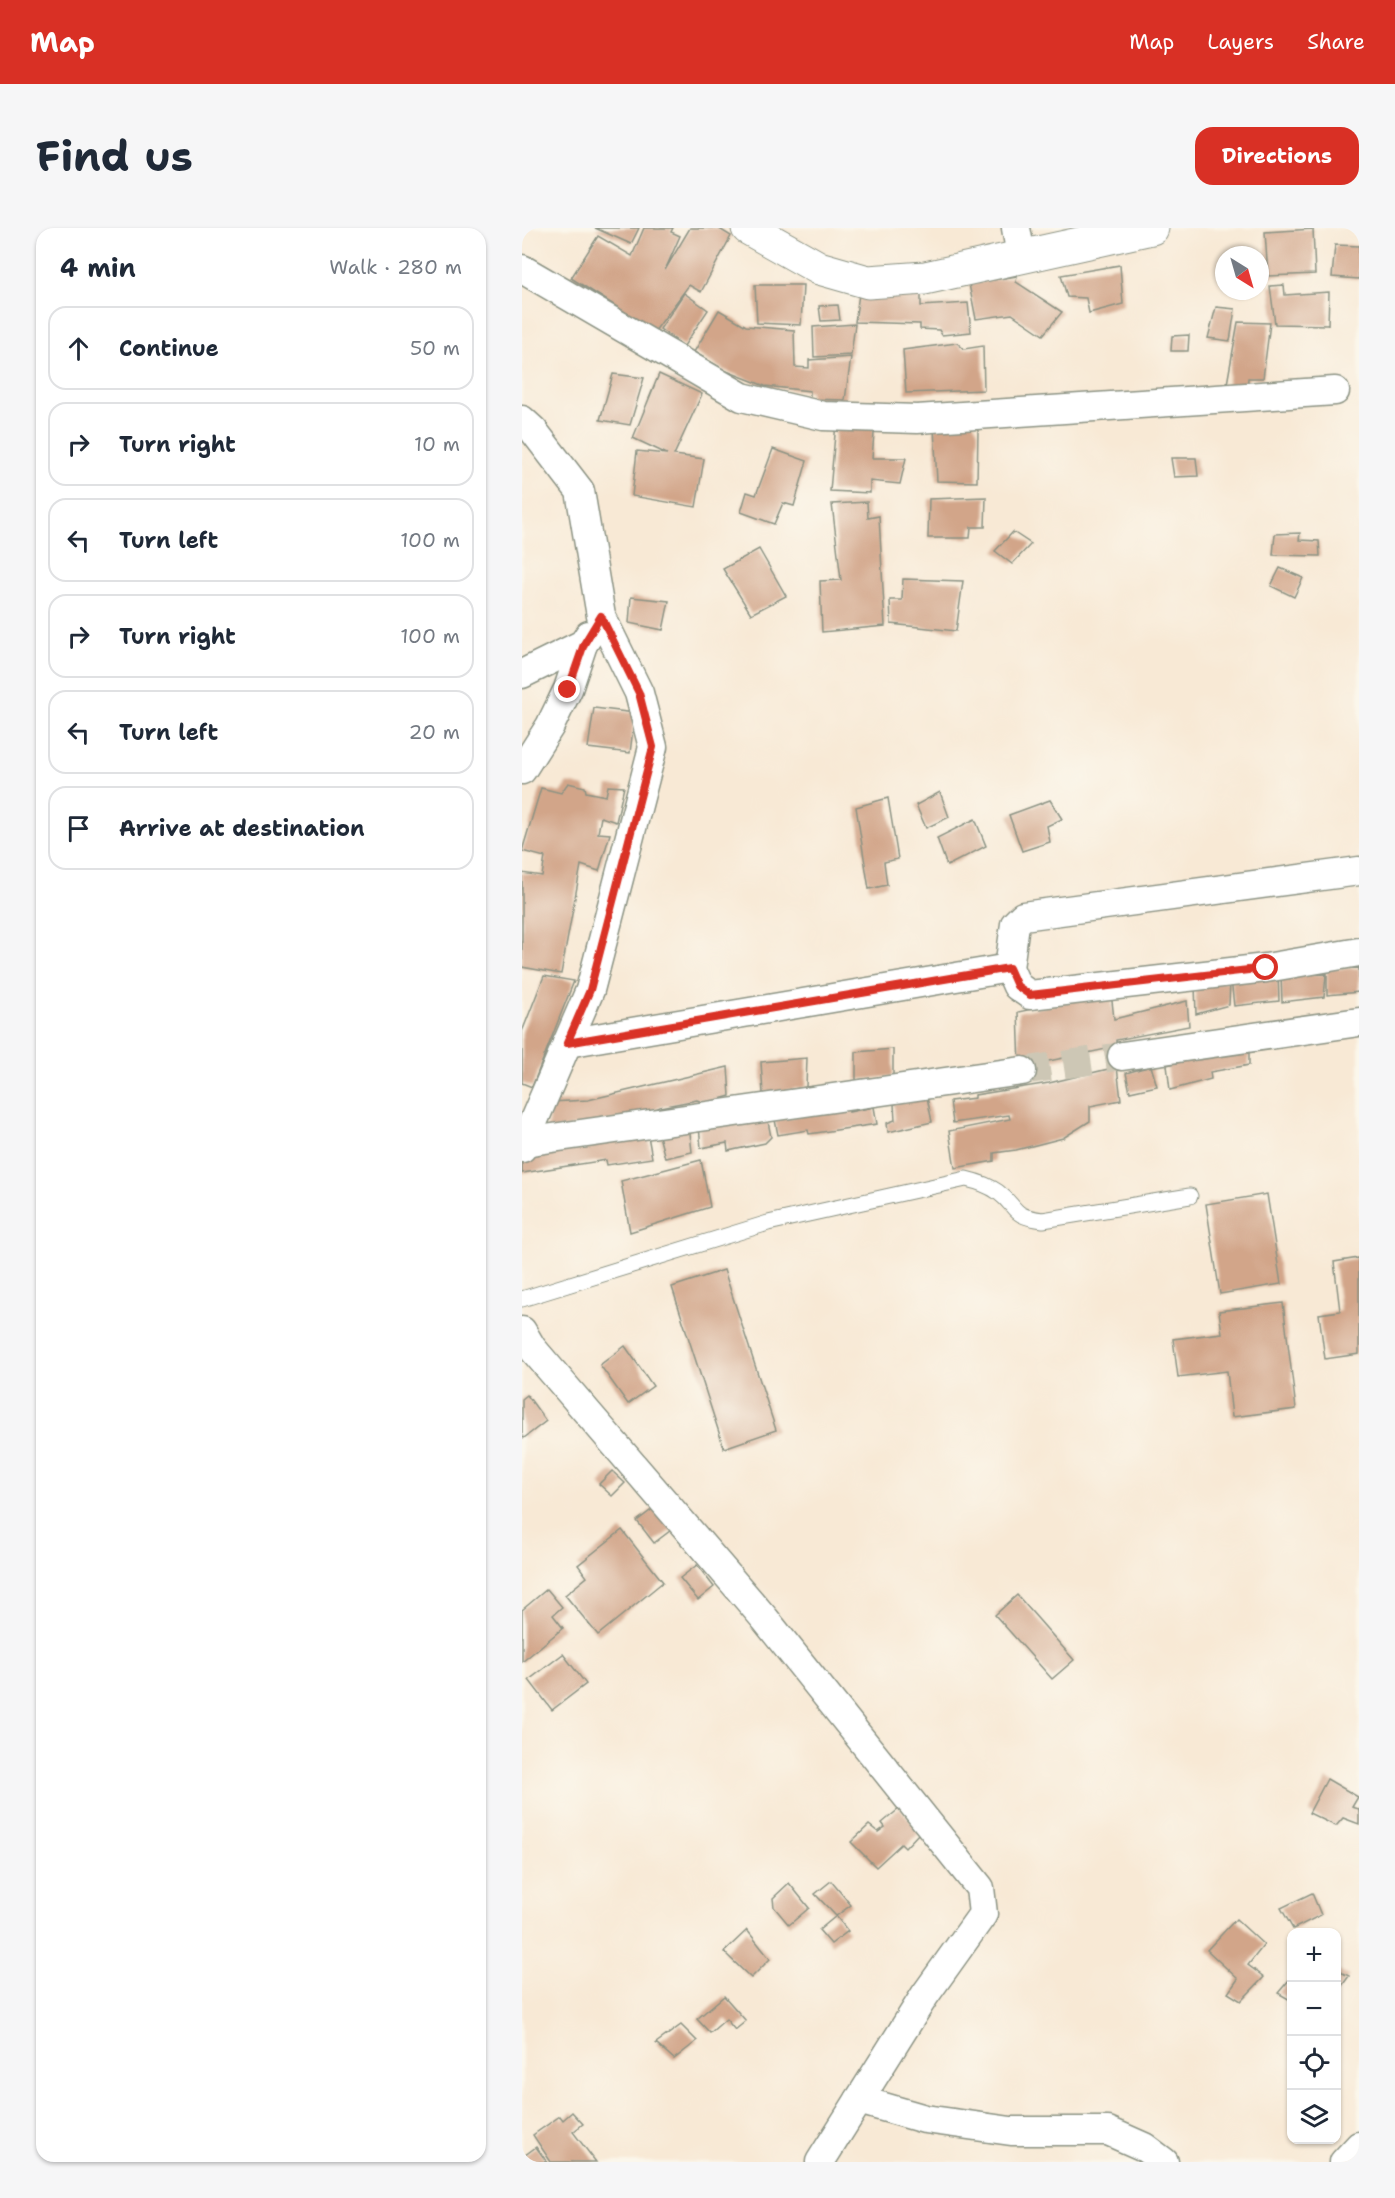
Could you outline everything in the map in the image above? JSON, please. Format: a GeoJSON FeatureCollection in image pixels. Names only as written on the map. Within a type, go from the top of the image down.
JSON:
{"type":"FeatureCollection","features":[{"type":"Feature","properties":{"kind":"street"},"geometry":{"type":"LineString","coordinates":[[748,228],[819,268],[868,282],[925,278],[1019,242],[1152,228]]}},
{"type":"Feature","properties":{"kind":"street"},"geometry":{"type":"LineString","coordinates":[[522,268],[742,397],[823,416],[917,419],[1335,391]]}},
{"type":"Feature","properties":{"kind":"street"},"geometry":{"type":"LineString","coordinates":[[522,420],[533,430],[580,490],[601,616],[639,693],[653,747],[590,990],[523,1145]]}},
{"type":"Feature","properties":{"kind":"street"},"geometry":{"type":"LineString","coordinates":[[522,770],[550,726],[568,690],[584,644],[601,616]]}},
{"type":"Feature","properties":{"kind":"street"},"geometry":{"type":"LineString","coordinates":[[522,674],[584,644]]}},
{"type":"Feature","properties":{"kind":"street"},"geometry":{"type":"LineString","coordinates":[[1359,871],[1023,916],[1016,924],[1009,968],[1017,986],[1030,995],[1266,968],[1359,952]]}},
{"type":"Feature","properties":{"kind":"street"},"geometry":{"type":"LineString","coordinates":[[567,1043],[1009,968]]}},
{"type":"Feature","properties":{"kind":"street"},"geometry":{"type":"LineString","coordinates":[[1122,1056],[1359,1022]]}},
{"type":"Feature","properties":{"kind":"street"},"geometry":{"type":"LineString","coordinates":[[523,1145],[1022,1071]]}},
{"type":"Feature","properties":{"kind":"street"},"geometry":{"type":"LineString","coordinates":[[525,1344],[765,1619],[980,1888],[983,1914],[925,1995],[820,2162]]}},
{"type":"Feature","properties":{"kind":"street"},"geometry":{"type":"LineString","coordinates":[[859,2100],[926,2119],[1011,2131],[1108,2131],[1144,2147],[1164,2162]]}},
{"type":"Feature","properties":{"kind":"street"},"geometry":{"type":"LineString","coordinates":[[1344,2162],[1359,2146]]}},
{"type":"Feature","properties":{"kind":"lane"},"geometry":{"type":"LineString","coordinates":[[522,1299],[768,1223],[966,1179],[985,1184],[1001,1194],[1016,1213],[1030,1219],[1043,1220],[1190,1196]]}},
{"type":"Feature","properties":{"kind":"building"},"geometry":{"type":"Polygon","coordinates":[[[595,228],[639,228],[631,244],[595,228]]]}},
{"type":"Feature","properties":{"kind":"building"},"geometry":{"type":"Polygon","coordinates":[[[644,228],[673,228],[671,232],[680,236],[665,270],[690,228],[718,228],[731,236],[701,292],[689,285],[655,331],[571,278],[598,236],[632,256],[644,228]]]}},
{"type":"Feature","properties":{"kind":"building"},"geometry":{"type":"Polygon","coordinates":[[[1313,229],[1315,274],[1269,276],[1269,246],[1266,246],[1265,232],[1313,229]]]}},
{"type":"Feature","properties":{"kind":"building"},"geometry":{"type":"Polygon","coordinates":[[[1335,245],[1359,246],[1359,279],[1332,277],[1335,245]]]}},
{"type":"Feature","properties":{"kind":"building"},"geometry":{"type":"Polygon","coordinates":[[[1120,265],[1123,304],[1089,313],[1086,298],[1067,297],[1061,275],[1120,265]]]}},
{"type":"Feature","properties":{"kind":"building"},"geometry":{"type":"Polygon","coordinates":[[[1017,276],[1016,282],[1062,312],[1043,335],[1012,314],[976,319],[969,284],[1017,276]]]}},
{"type":"Feature","properties":{"kind":"building"},"geometry":{"type":"Polygon","coordinates":[[[755,285],[803,285],[801,325],[757,323],[755,285]]]}},
{"type":"Feature","properties":{"kind":"building"},"geometry":{"type":"Polygon","coordinates":[[[1284,285],[1285,295],[1329,292],[1328,325],[1275,324],[1270,286],[1284,285]]]}},
{"type":"Feature","properties":{"kind":"building"},"geometry":{"type":"Polygon","coordinates":[[[684,293],[708,310],[684,346],[660,329],[684,293]]]}},
{"type":"Feature","properties":{"kind":"building"},"geometry":{"type":"Polygon","coordinates":[[[921,293],[921,306],[968,303],[971,332],[942,335],[939,330],[920,329],[920,324],[855,322],[859,294],[921,293]]]}},
{"type":"Feature","properties":{"kind":"building"},"geometry":{"type":"Polygon","coordinates":[[[838,305],[840,320],[821,321],[819,306],[838,305]]]}},
{"type":"Feature","properties":{"kind":"building"},"geometry":{"type":"Polygon","coordinates":[[[1216,307],[1235,309],[1230,341],[1208,338],[1216,307]]]}},
{"type":"Feature","properties":{"kind":"building"},"geometry":{"type":"Polygon","coordinates":[[[719,310],[746,326],[794,330],[795,367],[809,368],[809,360],[851,357],[845,400],[810,399],[810,391],[765,386],[724,370],[694,352],[719,310]]]}},
{"type":"Feature","properties":{"kind":"building"},"geometry":{"type":"Polygon","coordinates":[[[1238,322],[1270,323],[1263,378],[1248,378],[1247,388],[1227,384],[1238,322]]]}},
{"type":"Feature","properties":{"kind":"building"},"geometry":{"type":"Polygon","coordinates":[[[855,324],[851,355],[814,357],[813,327],[855,324]]]}},
{"type":"Feature","properties":{"kind":"building"},"geometry":{"type":"Polygon","coordinates":[[[1189,335],[1188,351],[1171,351],[1172,336],[1189,335]]]}},
{"type":"Feature","properties":{"kind":"building"},"geometry":{"type":"Polygon","coordinates":[[[957,343],[964,349],[983,346],[984,390],[906,393],[903,350],[957,343]]]}},
{"type":"Feature","properties":{"kind":"building"},"geometry":{"type":"Polygon","coordinates":[[[613,374],[644,378],[630,425],[600,420],[613,374]]]}},
{"type":"Feature","properties":{"kind":"building"},"geometry":{"type":"Polygon","coordinates":[[[659,374],[702,394],[674,455],[704,459],[696,507],[632,496],[637,451],[667,454],[633,438],[659,374]]]}},
{"type":"Feature","properties":{"kind":"building"},"geometry":{"type":"Polygon","coordinates":[[[972,420],[978,431],[977,482],[937,481],[934,428],[972,420]]]}},
{"type":"Feature","properties":{"kind":"building"},"geometry":{"type":"Polygon","coordinates":[[[875,421],[872,458],[906,458],[900,484],[870,481],[870,493],[830,491],[836,423],[875,421]]]}},
{"type":"Feature","properties":{"kind":"building"},"geometry":{"type":"Polygon","coordinates":[[[773,449],[807,461],[794,506],[783,503],[774,524],[741,512],[747,492],[756,495],[773,449]]]}},
{"type":"Feature","properties":{"kind":"building"},"geometry":{"type":"Polygon","coordinates":[[[1171,458],[1196,458],[1198,476],[1174,477],[1171,458]]]}},
{"type":"Feature","properties":{"kind":"building"},"geometry":{"type":"Polygon","coordinates":[[[986,497],[985,527],[971,527],[970,538],[928,538],[929,499],[986,497]]]}},
{"type":"Feature","properties":{"kind":"building"},"geometry":{"type":"Polygon","coordinates":[[[867,502],[868,518],[879,516],[885,626],[822,632],[820,581],[841,580],[832,504],[867,502]]]}},
{"type":"Feature","properties":{"kind":"building"},"geometry":{"type":"Polygon","coordinates":[[[1013,532],[1031,544],[1012,564],[995,551],[1013,532]]]}},
{"type":"Feature","properties":{"kind":"building"},"geometry":{"type":"Polygon","coordinates":[[[1300,533],[1299,540],[1319,541],[1320,556],[1273,555],[1275,534],[1300,533]]]}},
{"type":"Feature","properties":{"kind":"building"},"geometry":{"type":"Polygon","coordinates":[[[759,549],[786,596],[751,614],[723,569],[759,549]]]}},
{"type":"Feature","properties":{"kind":"building"},"geometry":{"type":"Polygon","coordinates":[[[1280,568],[1303,578],[1294,597],[1271,586],[1280,568]]]}},
{"type":"Feature","properties":{"kind":"building"},"geometry":{"type":"Polygon","coordinates":[[[903,579],[963,581],[956,631],[891,624],[890,600],[902,600],[903,579]]]}},
{"type":"Feature","properties":{"kind":"building"},"geometry":{"type":"Polygon","coordinates":[[[631,597],[669,601],[663,630],[629,623],[631,597]]]}},
{"type":"Feature","properties":{"kind":"building"},"geometry":{"type":"Polygon","coordinates":[[[594,708],[635,713],[630,753],[588,748],[594,708]]]}},
{"type":"Feature","properties":{"kind":"building"},"geometry":{"type":"Polygon","coordinates":[[[568,783],[585,787],[586,792],[606,796],[608,786],[624,787],[616,822],[601,817],[598,833],[610,834],[599,871],[581,865],[561,974],[522,967],[522,873],[542,876],[545,857],[522,851],[541,788],[561,793],[568,783]]]}},
{"type":"Feature","properties":{"kind":"building"},"geometry":{"type":"Polygon","coordinates":[[[940,792],[949,817],[926,828],[916,805],[940,792]]]}},
{"type":"Feature","properties":{"kind":"building"},"geometry":{"type":"Polygon","coordinates":[[[888,798],[898,859],[884,862],[887,885],[869,889],[856,807],[888,798]]]}},
{"type":"Feature","properties":{"kind":"building"},"geometry":{"type":"Polygon","coordinates":[[[1050,800],[1062,819],[1047,826],[1050,842],[1022,851],[1009,815],[1050,800]]]}},
{"type":"Feature","properties":{"kind":"building"},"geometry":{"type":"Polygon","coordinates":[[[975,819],[986,846],[947,866],[937,838],[975,819]]]}},
{"type":"Feature","properties":{"kind":"building"},"geometry":{"type":"Polygon","coordinates":[[[1359,968],[1359,992],[1327,995],[1327,969],[1359,968]]]}},
{"type":"Feature","properties":{"kind":"building"},"geometry":{"type":"Polygon","coordinates":[[[1278,973],[1279,1001],[1234,1006],[1231,979],[1278,973]]]}},
{"type":"Feature","properties":{"kind":"building"},"geometry":{"type":"Polygon","coordinates":[[[1326,974],[1324,997],[1282,1002],[1281,975],[1326,974]]]}},
{"type":"Feature","properties":{"kind":"building"},"geometry":{"type":"Polygon","coordinates":[[[544,976],[574,981],[532,1087],[522,1083],[522,1032],[544,976]]]}},
{"type":"Feature","properties":{"kind":"building"},"geometry":{"type":"Polygon","coordinates":[[[1230,980],[1229,1005],[1196,1014],[1195,986],[1230,980]]]}},
{"type":"Feature","properties":{"kind":"building"},"geometry":{"type":"Polygon","coordinates":[[[1111,992],[1114,1019],[1187,1001],[1189,1026],[1116,1040],[1116,1047],[1020,1067],[1018,1012],[1111,992]]]}},
{"type":"Feature","properties":{"kind":"building"},"geometry":{"type":"Polygon","coordinates":[[[1249,1046],[1249,1065],[1210,1072],[1211,1079],[1170,1090],[1167,1065],[1249,1046]]]}},
{"type":"Feature","properties":{"kind":"building"},"geometry":{"type":"Polygon","coordinates":[[[893,1049],[893,1076],[856,1080],[856,1052],[893,1049]]]}},
{"type":"Feature","properties":{"kind":"building"},"geometry":{"type":"Polygon","coordinates":[[[807,1058],[806,1087],[763,1094],[761,1062],[807,1058]]]}},
{"type":"Feature","properties":{"kind":"building"},"geometry":{"type":"Polygon","coordinates":[[[1151,1066],[1157,1086],[1130,1092],[1126,1073],[1151,1066]]]}},
{"type":"Feature","properties":{"kind":"building"},"geometry":{"type":"Polygon","coordinates":[[[728,1067],[730,1096],[705,1103],[697,1100],[660,1107],[645,1115],[547,1131],[551,1102],[588,1100],[728,1067]]]}},
{"type":"Feature","properties":{"kind":"building"},"geometry":{"type":"Polygon","coordinates":[[[1117,1067],[1121,1100],[1090,1106],[1090,1121],[1063,1138],[994,1153],[994,1161],[955,1168],[949,1131],[1010,1119],[1009,1115],[953,1123],[950,1101],[1049,1083],[1117,1067]]]}},
{"type":"Feature","properties":{"kind":"building"},"geometry":{"type":"Polygon","coordinates":[[[927,1097],[932,1122],[888,1132],[887,1123],[895,1120],[894,1104],[927,1097]]]}},
{"type":"Feature","properties":{"kind":"building"},"geometry":{"type":"Polygon","coordinates":[[[849,1106],[849,1112],[874,1107],[877,1124],[809,1134],[808,1130],[778,1135],[775,1120],[849,1106]]]}},
{"type":"Feature","properties":{"kind":"building"},"geometry":{"type":"Polygon","coordinates":[[[766,1111],[771,1137],[765,1143],[728,1151],[727,1143],[701,1148],[699,1126],[766,1111]]]}},
{"type":"Feature","properties":{"kind":"building"},"geometry":{"type":"Polygon","coordinates":[[[689,1124],[692,1152],[665,1158],[658,1132],[689,1124]]]}},
{"type":"Feature","properties":{"kind":"building"},"geometry":{"type":"Polygon","coordinates":[[[647,1130],[652,1158],[607,1165],[606,1160],[522,1173],[522,1152],[647,1130]]]}},
{"type":"Feature","properties":{"kind":"building"},"geometry":{"type":"Polygon","coordinates":[[[701,1160],[710,1207],[630,1232],[621,1181],[701,1160]]]}},
{"type":"Feature","properties":{"kind":"building"},"geometry":{"type":"Polygon","coordinates":[[[1267,1194],[1281,1284],[1220,1294],[1206,1204],[1267,1194]]]}},
{"type":"Feature","properties":{"kind":"building"},"geometry":{"type":"Polygon","coordinates":[[[1359,1258],[1359,1354],[1325,1359],[1319,1314],[1340,1311],[1334,1262],[1359,1258]]]}},
{"type":"Feature","properties":{"kind":"building"},"geometry":{"type":"Polygon","coordinates":[[[724,1270],[776,1430],[724,1448],[672,1287],[724,1270]]]}},
{"type":"Feature","properties":{"kind":"building"},"geometry":{"type":"Polygon","coordinates":[[[1283,1303],[1296,1409],[1232,1417],[1227,1371],[1178,1377],[1173,1339],[1222,1333],[1219,1311],[1283,1303]]]}},
{"type":"Feature","properties":{"kind":"building"},"geometry":{"type":"Polygon","coordinates":[[[625,1346],[653,1386],[628,1404],[600,1365],[625,1346]]]}},
{"type":"Feature","properties":{"kind":"building"},"geometry":{"type":"Polygon","coordinates":[[[527,1395],[546,1421],[524,1438],[522,1435],[522,1399],[527,1395]]]}},
{"type":"Feature","properties":{"kind":"building"},"geometry":{"type":"Polygon","coordinates":[[[612,1471],[625,1483],[612,1496],[599,1484],[612,1471]]]}},
{"type":"Feature","properties":{"kind":"building"},"geometry":{"type":"Polygon","coordinates":[[[662,1502],[679,1524],[654,1543],[637,1521],[662,1502]]]}},
{"type":"Feature","properties":{"kind":"building"},"geometry":{"type":"Polygon","coordinates":[[[622,1530],[663,1582],[598,1635],[565,1595],[587,1577],[578,1565],[622,1530]]]}},
{"type":"Feature","properties":{"kind":"building"},"geometry":{"type":"Polygon","coordinates":[[[697,1565],[714,1587],[698,1600],[680,1578],[697,1565]]]}},
{"type":"Feature","properties":{"kind":"building"},"geometry":{"type":"Polygon","coordinates":[[[547,1589],[562,1607],[553,1615],[563,1628],[522,1662],[522,1610],[547,1589]]]}},
{"type":"Feature","properties":{"kind":"building"},"geometry":{"type":"Polygon","coordinates":[[[1017,1595],[1074,1660],[1052,1679],[995,1615],[1017,1595]]]}},
{"type":"Feature","properties":{"kind":"building"},"geometry":{"type":"Polygon","coordinates":[[[563,1654],[586,1684],[552,1710],[529,1680],[563,1654]]]}},
{"type":"Feature","properties":{"kind":"building"},"geometry":{"type":"Polygon","coordinates":[[[1327,1779],[1358,1797],[1352,1807],[1359,1809],[1359,1824],[1343,1818],[1336,1826],[1309,1813],[1327,1779]]]}},
{"type":"Feature","properties":{"kind":"building"},"geometry":{"type":"Polygon","coordinates":[[[900,1808],[920,1832],[905,1848],[901,1844],[876,1867],[851,1842],[869,1825],[878,1832],[885,1827],[882,1823],[900,1808]]]}},
{"type":"Feature","properties":{"kind":"building"},"geometry":{"type":"Polygon","coordinates":[[[831,1881],[851,1905],[836,1916],[815,1894],[831,1881]]]}},
{"type":"Feature","properties":{"kind":"building"},"geometry":{"type":"Polygon","coordinates":[[[789,1883],[809,1908],[789,1925],[774,1907],[773,1898],[789,1883]]]}},
{"type":"Feature","properties":{"kind":"building"},"geometry":{"type":"Polygon","coordinates":[[[1312,1893],[1321,1915],[1292,1928],[1281,1908],[1312,1893]]]}},
{"type":"Feature","properties":{"kind":"building"},"geometry":{"type":"Polygon","coordinates":[[[836,1916],[848,1931],[831,1944],[819,1930],[836,1916]]]}},
{"type":"Feature","properties":{"kind":"building"},"geometry":{"type":"Polygon","coordinates":[[[1236,1919],[1264,1945],[1248,1965],[1264,1977],[1241,2001],[1228,1993],[1238,1979],[1207,1950],[1236,1919]]]}},
{"type":"Feature","properties":{"kind":"building"},"geometry":{"type":"Polygon","coordinates":[[[747,1930],[770,1959],[751,1978],[724,1952],[747,1930]]]}},
{"type":"Feature","properties":{"kind":"building"},"geometry":{"type":"Polygon","coordinates":[[[1341,1972],[1349,1976],[1341,1987],[1341,1972]]]}},
{"type":"Feature","properties":{"kind":"building"},"geometry":{"type":"Polygon","coordinates":[[[1287,1982],[1287,1998],[1278,1993],[1287,1982]]]}},
{"type":"Feature","properties":{"kind":"building"},"geometry":{"type":"Polygon","coordinates":[[[724,1996],[746,2021],[735,2030],[726,2019],[710,2033],[697,2019],[724,1996]]]}},
{"type":"Feature","properties":{"kind":"building"},"geometry":{"type":"Polygon","coordinates":[[[681,2025],[697,2041],[674,2059],[656,2043],[681,2025]]]}},
{"type":"Feature","properties":{"kind":"building"},"geometry":{"type":"Polygon","coordinates":[[[572,2112],[583,2124],[573,2132],[596,2162],[551,2162],[533,2135],[560,2116],[563,2120],[572,2112]]]}},
{"type":"Feature","properties":{"kind":"building"},"geometry":{"type":"Polygon","coordinates":[[[536,2147],[547,2162],[529,2162],[524,2156],[536,2147]]]}},
{"type":"Feature","properties":{"kind":"tunnel"},"geometry":{"type":"LineString","coordinates":[[1022,1071],[1122,1056]]}},
{"type":"Feature","properties":{"kind":"route"},"geometry":{"type":"LineString","coordinates":[[568,690],[584,644],[601,616],[639,693],[653,747],[590,990],[567,1043],[1009,968],[1017,986],[1030,995],[1266,968]]}}]}
